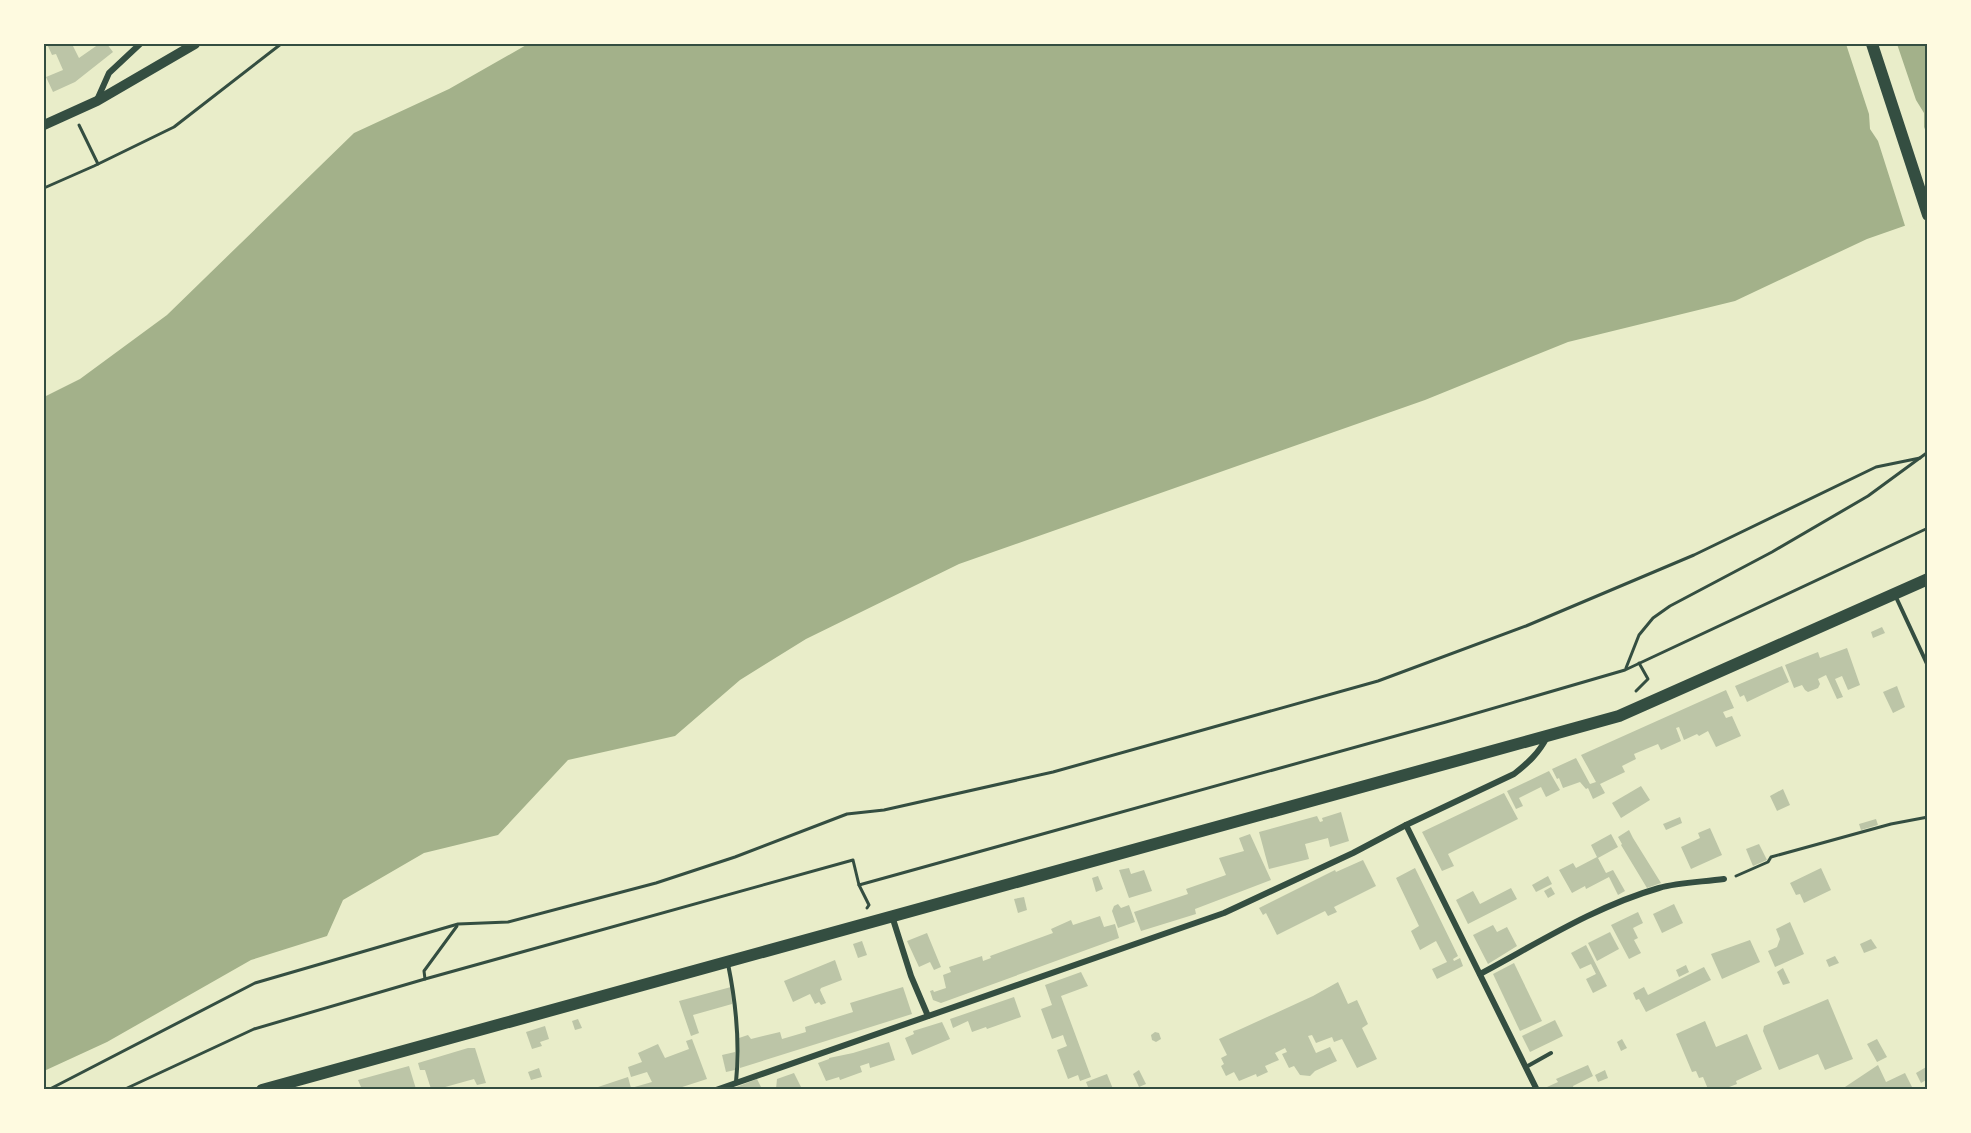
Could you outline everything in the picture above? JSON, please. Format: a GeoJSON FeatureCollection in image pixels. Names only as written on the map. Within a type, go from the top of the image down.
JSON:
{"type":"FeatureCollection","features":[{"type":"Feature","properties":{"kind":"main road"},"geometry":{"type":"LineString","coordinates":[[44,125],[97,101],[195,44]]}},
{"type":"Feature","properties":{"kind":"main road"},"geometry":{"type":"LineString","coordinates":[[1872,44],[1928,215]]}},
{"type":"Feature","properties":{"kind":"main road"},"geometry":{"type":"LineString","coordinates":[[262,1089],[1619,716],[1928,579]]}},
{"type":"Feature","properties":{"kind":"street"},"geometry":{"type":"LineString","coordinates":[[97,101],[109,73],[140,44]]}},
{"type":"Feature","properties":{"kind":"street"},"geometry":{"type":"LineString","coordinates":[[716,1089],[1224,913],[1514,774],[1534,756],[1547,737]]}},
{"type":"Feature","properties":{"kind":"street"},"geometry":{"type":"LineString","coordinates":[[1406,825],[1537,1089]]}},
{"type":"Feature","properties":{"kind":"street"},"geometry":{"type":"LineString","coordinates":[[1480,974],[1561,930],[1619,903],[1661,887],[1724,879]]}},
{"type":"Feature","properties":{"kind":"street"},"geometry":{"type":"LineString","coordinates":[[892,916],[910,976],[928,1016]]}},
{"type":"Feature","properties":{"kind":"lane"},"geometry":{"type":"LineString","coordinates":[[1894,594],[1928,666]]}},
{"type":"Feature","properties":{"kind":"lane"},"geometry":{"type":"LineString","coordinates":[[728,961],[736,1023],[738,1066],[736,1083]]}},
{"type":"Feature","properties":{"kind":"lane"},"geometry":{"type":"LineString","coordinates":[[1526,1066],[1551,1053]]}},
{"type":"Feature","properties":{"kind":"path"},"geometry":{"type":"LineString","coordinates":[[44,188],[174,127],[281,44]]}},
{"type":"Feature","properties":{"kind":"path"},"geometry":{"type":"LineString","coordinates":[[78,122],[99,164]]}},
{"type":"Feature","properties":{"kind":"path"},"geometry":{"type":"LineString","coordinates":[[1625,670],[1639,635],[1661,612],[1772,552],[1868,496],[1928,452]]}},
{"type":"Feature","properties":{"kind":"path"},"geometry":{"type":"LineString","coordinates":[[48,1089],[255,982],[458,924],[508,921],[656,883],[735,857],[847,814],[884,810],[1053,772],[1377,681],[1526,626],[1694,555],[1876,467],[1920,458]]}},
{"type":"Feature","properties":{"kind":"path"},"geometry":{"type":"LineString","coordinates":[[859,885],[1435,726],[1625,670],[1928,528]]}},
{"type":"Feature","properties":{"kind":"path"},"geometry":{"type":"LineString","coordinates":[[1634,710],[1629,697],[1648,679],[1639,663]]}},
{"type":"Feature","properties":{"kind":"path"},"geometry":{"type":"LineString","coordinates":[[1724,879],[1732,878],[1768,862],[1771,857],[1891,824],[1928,817]]}},
{"type":"Feature","properties":{"kind":"path"},"geometry":{"type":"LineString","coordinates":[[123,1089],[254,1029],[853,860],[859,885],[869,905],[866,909]]}},
{"type":"Feature","properties":{"kind":"path"},"geometry":{"type":"LineString","coordinates":[[425,979],[424,971],[458,924]]}},
{"type":"Feature","properties":{"kind":"shaded area"},"geometry":{"type":"Polygon","coordinates":[[[528,44],[1927,44],[1927,218],[1867,239],[1735,301],[1568,342],[1425,400],[959,564],[806,639],[740,680],[675,736],[568,760],[498,835],[424,853],[343,900],[327,936],[251,960],[107,1042],[44,1071],[44,397],[80,379],[167,315],[354,133],[449,89],[528,44]]]}},
{"type":"Feature","properties":{"kind":"pier"},"geometry":{"type":"Polygon","coordinates":[[[1846,44],[1897,44],[1916,100],[1924,113],[1924,127],[1928,137],[1928,221],[1906,229],[1878,141],[1870,129],[1869,114],[1846,44]]]}},
{"type":"Feature","properties":{"kind":"building"},"geometry":{"type":"Polygon","coordinates":[[[47,44],[72,44],[79,58],[99,44],[107,44],[113,52],[75,82],[53,92],[46,77],[63,70],[56,54],[52,55],[47,44]]]}},
{"type":"Feature","properties":{"kind":"building"},"geometry":{"type":"Polygon","coordinates":[[[1882,627],[1885,633],[1873,638],[1871,632],[1882,627]]]}},
{"type":"Feature","properties":{"kind":"building"},"geometry":{"type":"Polygon","coordinates":[[[1847,648],[1860,685],[1848,690],[1842,676],[1835,679],[1843,697],[1837,699],[1826,675],[1818,679],[1820,684],[1818,688],[1808,692],[1802,685],[1794,688],[1785,665],[1818,652],[1820,658],[1847,648]]]}},
{"type":"Feature","properties":{"kind":"building"},"geometry":{"type":"Polygon","coordinates":[[[1782,666],[1789,682],[1747,702],[1744,695],[1740,697],[1735,686],[1782,666]]]}},
{"type":"Feature","properties":{"kind":"building"},"geometry":{"type":"Polygon","coordinates":[[[1897,686],[1905,707],[1893,713],[1883,692],[1897,686]]]}},
{"type":"Feature","properties":{"kind":"building"},"geometry":{"type":"Polygon","coordinates":[[[1726,690],[1734,708],[1723,712],[1726,718],[1732,716],[1741,736],[1716,747],[1708,731],[1684,740],[1679,727],[1676,728],[1681,741],[1661,750],[1658,744],[1634,754],[1636,759],[1622,766],[1625,772],[1600,784],[1605,793],[1593,799],[1588,788],[1586,789],[1580,782],[1563,788],[1552,769],[1576,758],[1590,784],[1596,782],[1581,755],[1726,690]]]}},
{"type":"Feature","properties":{"kind":"building"},"geometry":{"type":"Polygon","coordinates":[[[1549,771],[1560,790],[1546,797],[1541,787],[1519,798],[1523,806],[1516,809],[1507,791],[1549,771]]]}},
{"type":"Feature","properties":{"kind":"building"},"geometry":{"type":"Polygon","coordinates":[[[1641,786],[1650,800],[1621,818],[1612,803],[1641,786]]]}},
{"type":"Feature","properties":{"kind":"building"},"geometry":{"type":"Polygon","coordinates":[[[1783,789],[1790,805],[1777,811],[1770,796],[1783,789]]]}},
{"type":"Feature","properties":{"kind":"building"},"geometry":{"type":"Polygon","coordinates":[[[1504,793],[1518,819],[1448,854],[1454,866],[1442,871],[1422,832],[1504,793]]]}},
{"type":"Feature","properties":{"kind":"building"},"geometry":{"type":"Polygon","coordinates":[[[1341,812],[1349,841],[1330,847],[1328,838],[1305,844],[1309,859],[1269,869],[1259,832],[1317,816],[1320,822],[1323,821],[1322,818],[1341,812]]]}},
{"type":"Feature","properties":{"kind":"building"},"geometry":{"type":"Polygon","coordinates":[[[1680,817],[1682,823],[1666,830],[1663,824],[1680,817]]]}},
{"type":"Feature","properties":{"kind":"building"},"geometry":{"type":"Polygon","coordinates":[[[1876,819],[1878,825],[1861,830],[1859,824],[1876,819]]]}},
{"type":"Feature","properties":{"kind":"building"},"geometry":{"type":"Polygon","coordinates":[[[1710,828],[1722,855],[1691,869],[1681,847],[1700,838],[1698,833],[1710,828]]]}},
{"type":"Feature","properties":{"kind":"building"},"geometry":{"type":"Polygon","coordinates":[[[1629,830],[1661,883],[1647,888],[1621,845],[1618,837],[1629,830]]]}},
{"type":"Feature","properties":{"kind":"building"},"geometry":{"type":"Polygon","coordinates":[[[1250,834],[1271,880],[1195,909],[1196,914],[1141,931],[1134,912],[1188,894],[1186,889],[1226,875],[1219,858],[1244,851],[1239,838],[1250,834]]]}},
{"type":"Feature","properties":{"kind":"building"},"geometry":{"type":"Polygon","coordinates":[[[1611,834],[1618,847],[1598,858],[1606,873],[1613,870],[1625,891],[1618,895],[1609,877],[1586,889],[1585,886],[1572,893],[1559,870],[1573,863],[1576,868],[1597,857],[1591,845],[1611,834]]]}},
{"type":"Feature","properties":{"kind":"building"},"geometry":{"type":"Polygon","coordinates":[[[1759,844],[1767,860],[1753,866],[1746,849],[1759,844]]]}},
{"type":"Feature","properties":{"kind":"building"},"geometry":{"type":"Polygon","coordinates":[[[1363,860],[1376,886],[1334,907],[1337,912],[1328,916],[1325,911],[1277,935],[1266,913],[1263,915],[1259,908],[1335,870],[1336,872],[1363,860]]]}},
{"type":"Feature","properties":{"kind":"building"},"geometry":{"type":"Polygon","coordinates":[[[1129,868],[1131,874],[1144,870],[1152,891],[1129,898],[1119,870],[1129,868]]]}},
{"type":"Feature","properties":{"kind":"building"},"geometry":{"type":"Polygon","coordinates":[[[1415,868],[1458,956],[1453,959],[1454,961],[1460,958],[1463,966],[1437,979],[1432,969],[1447,962],[1436,941],[1420,950],[1411,931],[1419,926],[1396,878],[1415,868]]]}},
{"type":"Feature","properties":{"kind":"building"},"geometry":{"type":"Polygon","coordinates":[[[1821,868],[1831,890],[1804,903],[1800,894],[1796,895],[1790,883],[1821,868]]]}},
{"type":"Feature","properties":{"kind":"building"},"geometry":{"type":"Polygon","coordinates":[[[1098,876],[1103,889],[1096,892],[1092,878],[1098,876]]]}},
{"type":"Feature","properties":{"kind":"building"},"geometry":{"type":"Polygon","coordinates":[[[1548,876],[1552,884],[1536,892],[1532,885],[1548,876]]]}},
{"type":"Feature","properties":{"kind":"building"},"geometry":{"type":"Polygon","coordinates":[[[1551,887],[1555,894],[1548,898],[1544,891],[1551,887]]]}},
{"type":"Feature","properties":{"kind":"building"},"geometry":{"type":"Polygon","coordinates":[[[1511,888],[1517,899],[1468,924],[1456,900],[1473,891],[1480,904],[1511,888]]]}},
{"type":"Feature","properties":{"kind":"building"},"geometry":{"type":"Polygon","coordinates":[[[1024,897],[1027,910],[1018,913],[1014,899],[1024,897]]]}},
{"type":"Feature","properties":{"kind":"building"},"geometry":{"type":"Polygon","coordinates":[[[1118,904],[1121,908],[1129,905],[1135,922],[1118,928],[1112,911],[1118,904]]]}},
{"type":"Feature","properties":{"kind":"building"},"geometry":{"type":"Polygon","coordinates":[[[1674,904],[1683,923],[1662,933],[1653,914],[1674,904]]]}},
{"type":"Feature","properties":{"kind":"building"},"geometry":{"type":"Polygon","coordinates":[[[1638,912],[1643,923],[1633,928],[1638,938],[1634,940],[1641,953],[1629,959],[1611,925],[1638,912]]]}},
{"type":"Feature","properties":{"kind":"building"},"geometry":{"type":"Polygon","coordinates":[[[1100,916],[1104,927],[1115,924],[1119,938],[941,1003],[933,1000],[930,991],[946,988],[943,975],[951,972],[949,967],[982,956],[983,961],[991,958],[990,956],[1053,933],[1051,929],[1071,920],[1073,925],[1100,916]]]}},
{"type":"Feature","properties":{"kind":"building"},"geometry":{"type":"Polygon","coordinates":[[[1790,922],[1804,954],[1775,967],[1768,951],[1777,947],[1780,939],[1776,929],[1790,922]]]}},
{"type":"Feature","properties":{"kind":"building"},"geometry":{"type":"Polygon","coordinates":[[[1493,925],[1497,932],[1507,927],[1517,946],[1488,964],[1473,935],[1493,925]]]}},
{"type":"Feature","properties":{"kind":"building"},"geometry":{"type":"Polygon","coordinates":[[[1610,932],[1619,949],[1597,961],[1588,943],[1610,932]]]}},
{"type":"Feature","properties":{"kind":"building"},"geometry":{"type":"Polygon","coordinates":[[[927,933],[941,967],[934,970],[930,962],[919,967],[907,941],[927,933]]]}},
{"type":"Feature","properties":{"kind":"building"},"geometry":{"type":"Polygon","coordinates":[[[1871,939],[1877,948],[1864,953],[1860,944],[1871,939]]]}},
{"type":"Feature","properties":{"kind":"building"},"geometry":{"type":"Polygon","coordinates":[[[1750,940],[1760,962],[1722,979],[1711,954],[1750,940]]]}},
{"type":"Feature","properties":{"kind":"building"},"geometry":{"type":"Polygon","coordinates":[[[862,941],[867,955],[858,958],[853,944],[862,941]]]}},
{"type":"Feature","properties":{"kind":"building"},"geometry":{"type":"Polygon","coordinates":[[[1586,945],[1607,986],[1593,993],[1586,979],[1596,974],[1591,964],[1580,969],[1571,953],[1586,945]]]}},
{"type":"Feature","properties":{"kind":"building"},"geometry":{"type":"Polygon","coordinates":[[[1835,956],[1839,963],[1829,967],[1826,960],[1835,956]]]}},
{"type":"Feature","properties":{"kind":"building"},"geometry":{"type":"Polygon","coordinates":[[[835,960],[842,980],[821,988],[826,1003],[815,1004],[810,994],[793,1002],[784,981],[835,960]]]}},
{"type":"Feature","properties":{"kind":"building"},"geometry":{"type":"Polygon","coordinates":[[[1514,963],[1542,1021],[1520,1031],[1493,974],[1514,963]]]}},
{"type":"Feature","properties":{"kind":"building"},"geometry":{"type":"Polygon","coordinates":[[[1686,965],[1689,972],[1679,977],[1676,970],[1686,965]]]}},
{"type":"Feature","properties":{"kind":"building"},"geometry":{"type":"Polygon","coordinates":[[[1704,967],[1711,980],[1646,1012],[1633,993],[1644,987],[1648,995],[1704,967]]]}},
{"type":"Feature","properties":{"kind":"building"},"geometry":{"type":"Polygon","coordinates":[[[1783,968],[1790,983],[1783,985],[1777,972],[1783,968]]]}},
{"type":"Feature","properties":{"kind":"building"},"geometry":{"type":"Polygon","coordinates":[[[1081,972],[1088,986],[1061,996],[1091,1077],[1080,1081],[1078,1075],[1068,1079],[1057,1050],[1067,1046],[1063,1035],[1052,1039],[1041,1009],[1052,1005],[1045,985],[1081,972]]]}},
{"type":"Feature","properties":{"kind":"building"},"geometry":{"type":"Polygon","coordinates":[[[1338,982],[1348,1004],[1357,1000],[1368,1024],[1362,1028],[1377,1059],[1357,1068],[1342,1039],[1334,1042],[1332,1037],[1316,1043],[1312,1035],[1308,1036],[1316,1053],[1330,1047],[1337,1061],[1315,1071],[1310,1076],[1300,1075],[1294,1066],[1289,1068],[1282,1054],[1287,1052],[1285,1048],[1275,1053],[1279,1060],[1265,1066],[1268,1072],[1239,1081],[1234,1072],[1226,1076],[1221,1066],[1224,1064],[1221,1058],[1227,1055],[1219,1039],[1313,996],[1338,982]]]}},
{"type":"Feature","properties":{"kind":"building"},"geometry":{"type":"Polygon","coordinates":[[[731,987],[732,1004],[693,1015],[699,1033],[691,1036],[679,1001],[731,987]]]}},
{"type":"Feature","properties":{"kind":"building"},"geometry":{"type":"Polygon","coordinates":[[[903,987],[912,1014],[740,1068],[739,1038],[748,1035],[751,1039],[780,1032],[782,1039],[806,1032],[805,1027],[853,1012],[850,1003],[903,987]]]}},
{"type":"Feature","properties":{"kind":"building"},"geometry":{"type":"Polygon","coordinates":[[[1014,997],[1021,1017],[972,1032],[968,1021],[953,1028],[950,1019],[1014,997]]]}},
{"type":"Feature","properties":{"kind":"building"},"geometry":{"type":"Polygon","coordinates":[[[1828,999],[1853,1059],[1825,1070],[1818,1054],[1779,1070],[1763,1031],[1764,1026],[1828,999]]]}},
{"type":"Feature","properties":{"kind":"building"},"geometry":{"type":"Polygon","coordinates":[[[578,1019],[582,1028],[575,1030],[572,1021],[578,1019]]]}},
{"type":"Feature","properties":{"kind":"building"},"geometry":{"type":"Polygon","coordinates":[[[1555,1020],[1563,1036],[1530,1052],[1522,1036],[1555,1020]]]}},
{"type":"Feature","properties":{"kind":"building"},"geometry":{"type":"Polygon","coordinates":[[[1705,1021],[1716,1047],[1747,1034],[1762,1069],[1724,1089],[1708,1089],[1703,1077],[1699,1078],[1696,1071],[1692,1072],[1676,1034],[1705,1021]]]}},
{"type":"Feature","properties":{"kind":"building"},"geometry":{"type":"Polygon","coordinates":[[[942,1022],[950,1039],[912,1055],[905,1038],[914,1034],[913,1031],[942,1022]]]}},
{"type":"Feature","properties":{"kind":"building"},"geometry":{"type":"Polygon","coordinates":[[[545,1026],[549,1039],[540,1042],[542,1046],[532,1049],[526,1032],[545,1026]]]}},
{"type":"Feature","properties":{"kind":"building"},"geometry":{"type":"Polygon","coordinates":[[[1155,1032],[1159,1033],[1161,1039],[1156,1042],[1152,1040],[1151,1035],[1155,1032]]]}},
{"type":"Feature","properties":{"kind":"building"},"geometry":{"type":"Polygon","coordinates":[[[692,1039],[707,1079],[676,1089],[592,1089],[628,1077],[631,1088],[652,1082],[647,1072],[631,1077],[628,1067],[642,1062],[638,1053],[658,1044],[665,1058],[689,1049],[686,1041],[692,1039]]]}},
{"type":"Feature","properties":{"kind":"building"},"geometry":{"type":"Polygon","coordinates":[[[1622,1039],[1627,1048],[1621,1051],[1617,1042],[1622,1039]]]}},
{"type":"Feature","properties":{"kind":"building"},"geometry":{"type":"Polygon","coordinates":[[[1877,1039],[1887,1057],[1877,1062],[1867,1044],[1877,1039]]]}},
{"type":"Feature","properties":{"kind":"building"},"geometry":{"type":"Polygon","coordinates":[[[889,1042],[895,1060],[870,1068],[869,1063],[860,1066],[862,1072],[840,1080],[839,1077],[826,1081],[818,1063],[889,1042]]]}},
{"type":"Feature","properties":{"kind":"building"},"geometry":{"type":"Polygon","coordinates":[[[475,1048],[486,1083],[477,1085],[474,1079],[431,1089],[425,1070],[420,1070],[418,1063],[475,1048]]]}},
{"type":"Feature","properties":{"kind":"building"},"geometry":{"type":"Polygon","coordinates":[[[735,1052],[735,1070],[726,1072],[722,1055],[735,1052]]]}},
{"type":"Feature","properties":{"kind":"building"},"geometry":{"type":"Polygon","coordinates":[[[1588,1065],[1593,1076],[1573,1086],[1574,1089],[1548,1089],[1547,1087],[1558,1082],[1556,1079],[1588,1065]]]}},
{"type":"Feature","properties":{"kind":"building"},"geometry":{"type":"Polygon","coordinates":[[[1878,1065],[1886,1082],[1905,1073],[1913,1089],[1842,1089],[1878,1065]]]}},
{"type":"Feature","properties":{"kind":"building"},"geometry":{"type":"Polygon","coordinates":[[[409,1066],[416,1089],[408,1089],[408,1087],[354,1089],[361,1087],[358,1080],[409,1066]]]}},
{"type":"Feature","properties":{"kind":"building"},"geometry":{"type":"Polygon","coordinates":[[[1928,1066],[1928,1079],[1921,1083],[1916,1073],[1928,1066]]]}},
{"type":"Feature","properties":{"kind":"building"},"geometry":{"type":"Polygon","coordinates":[[[539,1068],[542,1077],[531,1080],[528,1072],[539,1068]]]}},
{"type":"Feature","properties":{"kind":"building"},"geometry":{"type":"Polygon","coordinates":[[[1139,1070],[1146,1084],[1139,1087],[1133,1074],[1139,1070]]]}},
{"type":"Feature","properties":{"kind":"building"},"geometry":{"type":"Polygon","coordinates":[[[1605,1070],[1608,1078],[1598,1082],[1595,1075],[1605,1070]]]}},
{"type":"Feature","properties":{"kind":"building"},"geometry":{"type":"Polygon","coordinates":[[[794,1073],[802,1089],[776,1089],[777,1079],[794,1073]]]}},
{"type":"Feature","properties":{"kind":"building"},"geometry":{"type":"Polygon","coordinates":[[[1107,1074],[1113,1089],[1082,1089],[1088,1087],[1086,1082],[1107,1074]]]}},
{"type":"Feature","properties":{"kind":"building"},"geometry":{"type":"Polygon","coordinates":[[[757,1079],[762,1089],[731,1089],[757,1079]]]}}]}
